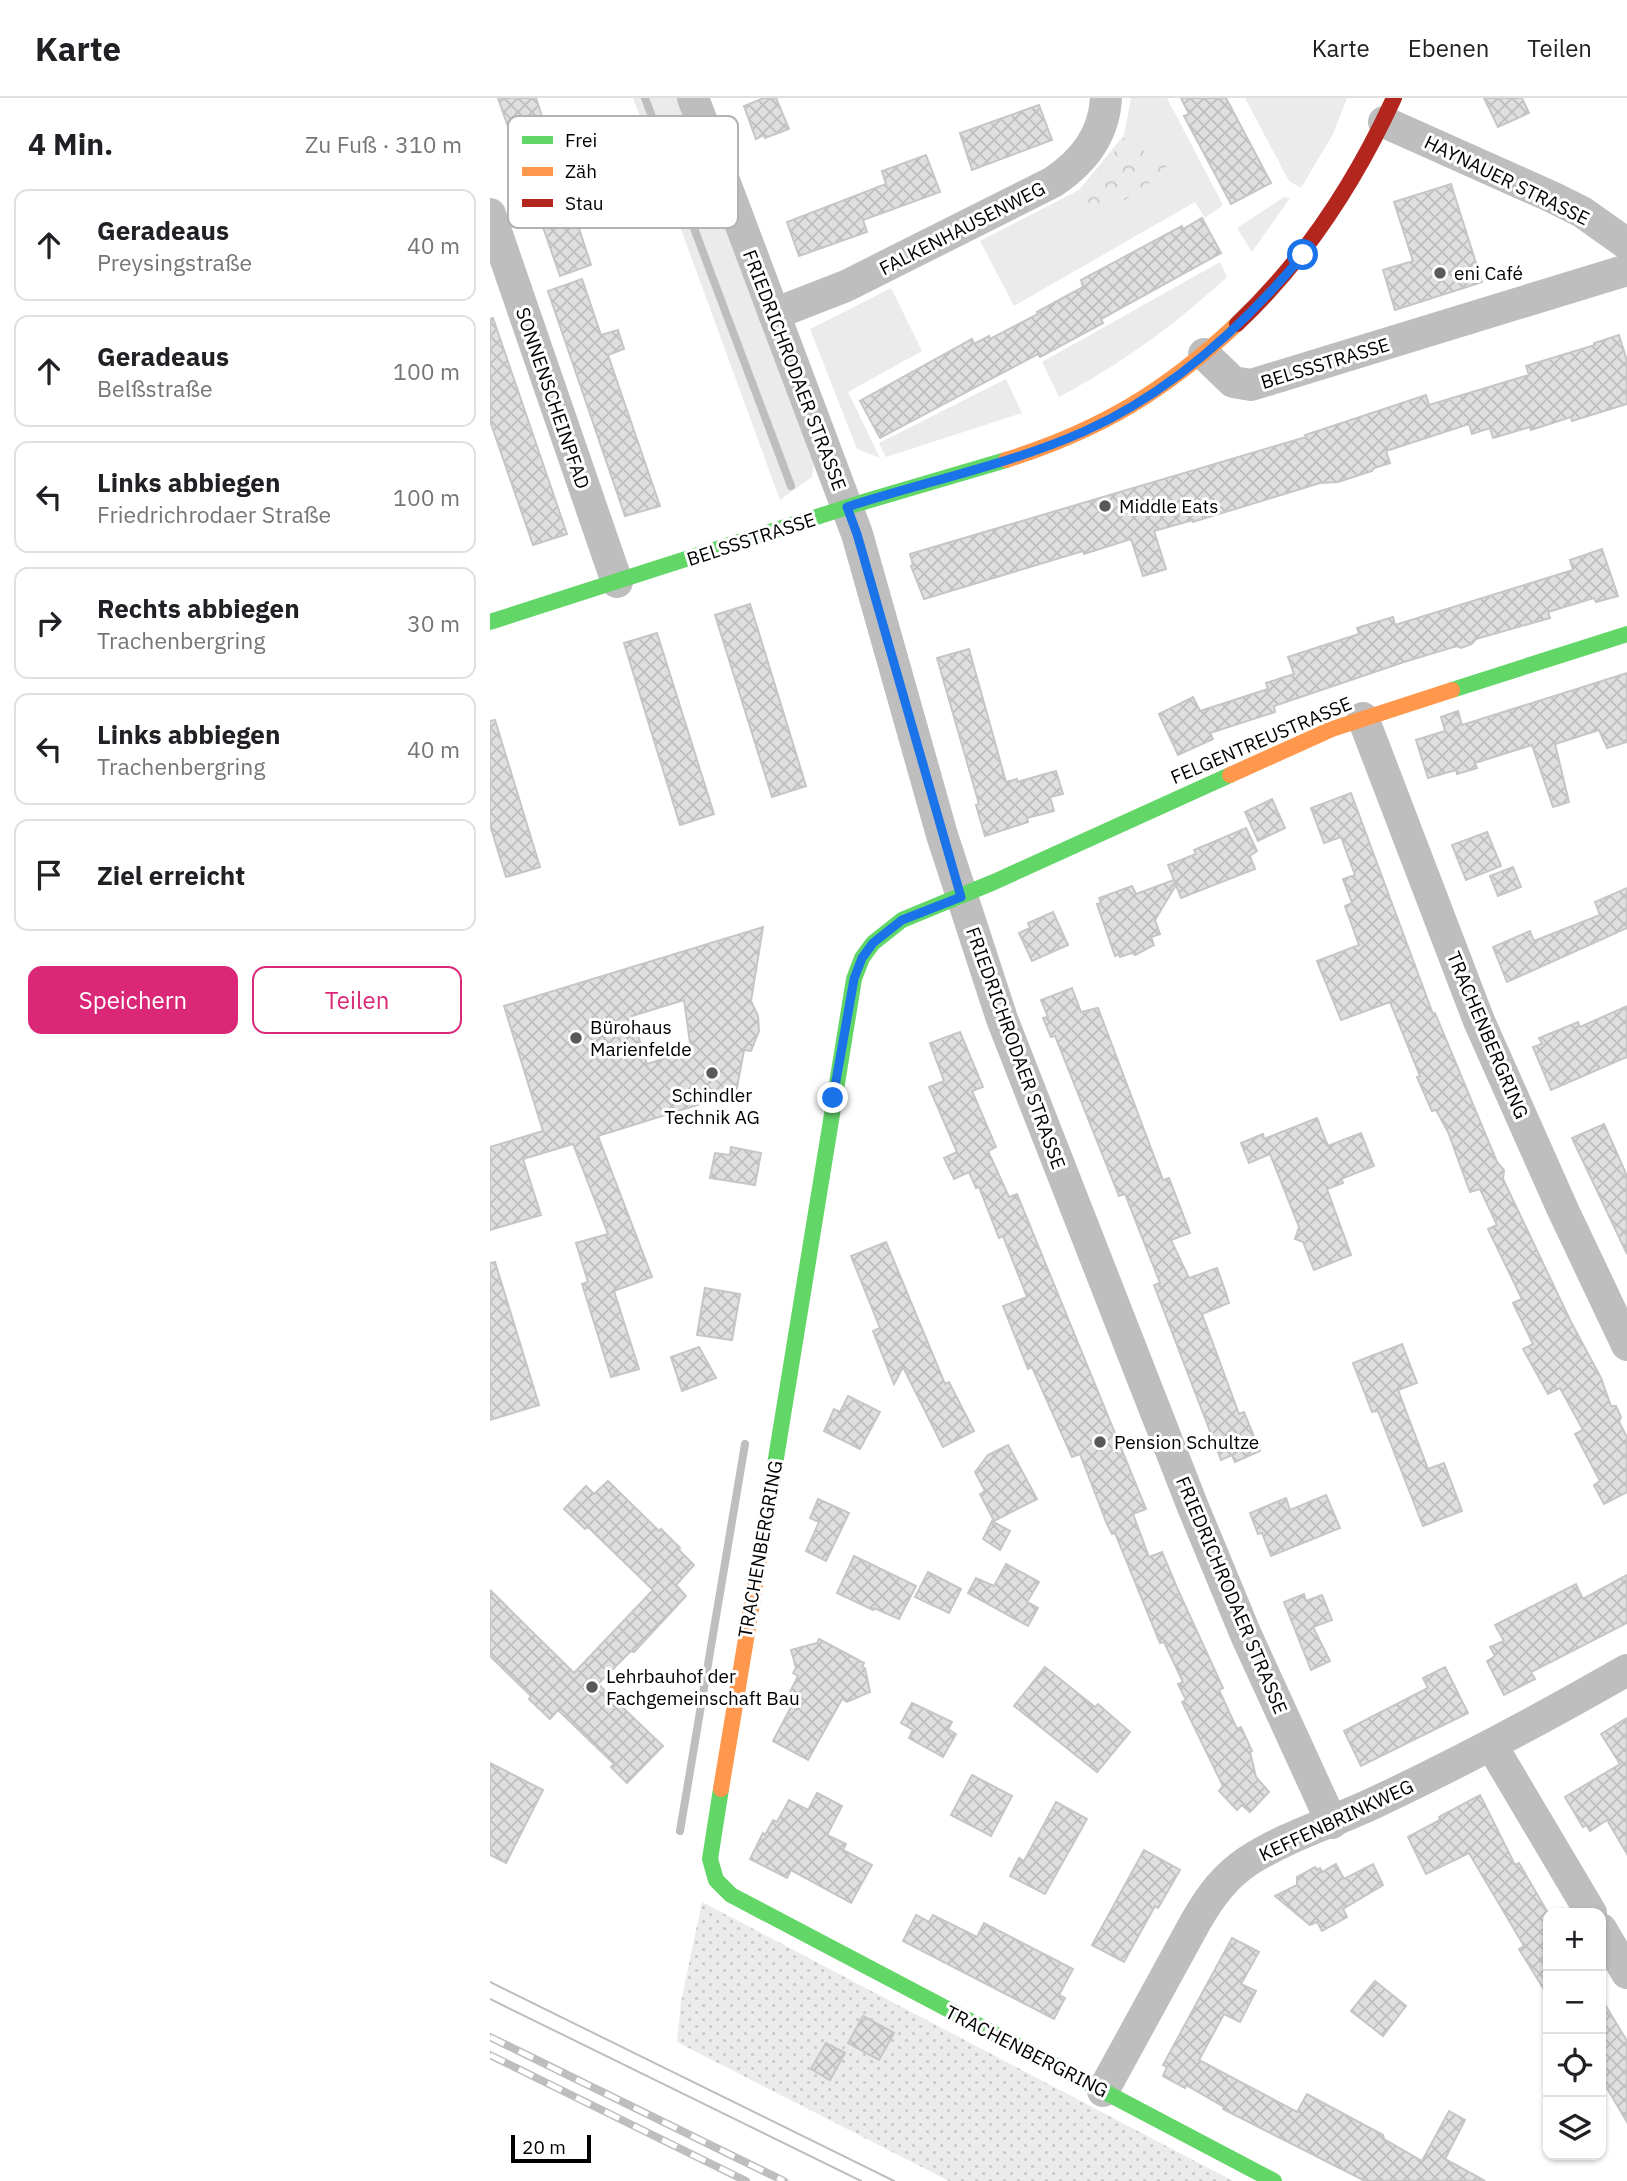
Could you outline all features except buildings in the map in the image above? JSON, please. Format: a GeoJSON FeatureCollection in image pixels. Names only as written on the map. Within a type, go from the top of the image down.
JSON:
{"type":"FeatureCollection","features":[{"type":"Feature","properties":{"kind":"street","name":"FRIEDRICHRODAER STRASSE"},"geometry":{"type":"LineString","coordinates":[[693,98],[700,116]]}},
{"type":"Feature","properties":{"kind":"street","name":"FALKENHAUSENWEG"},"geometry":{"type":"LineString","coordinates":[[774,314],[846,285],[1053,182],[1083,158],[1096,138],[1103,120],[1106,98]]}},
{"type":"Feature","properties":{"kind":"street","name":"HAYNAUER STRASSE"},"geometry":{"type":"LineString","coordinates":[[1389,110],[1582,212],[1627,243]]}},
{"type":"Feature","properties":{"kind":"street"},"geometry":{"type":"LineString","coordinates":[[1204,354],[1279,284],[1303,255],[1357,175],[1389,110]]}},
{"type":"Feature","properties":{"kind":"street","name":"SONNENSCHEINPFAD"},"geometry":{"type":"LineString","coordinates":[[490,214],[617,582]]}},
{"type":"Feature","properties":{"kind":"street","name":"FRIEDRICHRODAER STRASSE"},"geometry":{"type":"LineString","coordinates":[[738,218],[857,534],[961,897],[1002,1019],[1193,1507],[1246,1634],[1332,1823]]}},
{"type":"Feature","properties":{"kind":"street","name":"BELSSSTRASSE"},"geometry":{"type":"LineString","coordinates":[[490,622],[847,507],[1033,452],[1085,431],[1127,409],[1204,354],[1233,382],[1251,385],[1620,272]]}},
{"type":"Feature","properties":{"kind":"street","name":"FELGENTREUSTRASSE"},"geometry":{"type":"LineString","coordinates":[[961,897],[1332,729],[1627,635]]}},
{"type":"Feature","properties":{"kind":"street","name":"TRACHENBERGRING"},"geometry":{"type":"LineString","coordinates":[[1363,718],[1479,1020],[1563,1210],[1627,1345]]}},
{"type":"Feature","properties":{"kind":"street","name":"TRACHENBERGRING"},"geometry":{"type":"LineString","coordinates":[[961,897],[902,920],[885,931],[862,958],[854,979],[754,1583],[710,1872],[720,1886],[732,1895],[1274,2181]]}},
{"type":"Feature","properties":{"kind":"street","name":"KEFFENBRINKWEG"},"geometry":{"type":"LineString","coordinates":[[1103,2091],[1212,1895],[1229,1875],[1280,1843],[1332,1823],[1492,1746],[1627,1670]]}},
{"type":"Feature","properties":{"kind":"street"},"geometry":{"type":"LineString","coordinates":[[1492,1746],[1588,1908]]}},
{"type":"Feature","properties":{"kind":"street"},"geometry":{"type":"LineString","coordinates":[[1606,1937],[1627,1973]]}},
{"type":"Feature","properties":{"kind":"green space"},"geometry":{"type":"Polygon","coordinates":[[[633,98],[677,98],[684,116],[640,116],[633,98]]]}},
{"type":"Feature","properties":{"kind":"green space"},"geometry":{"type":"Polygon","coordinates":[[[1131,98],[1167,98],[1223,205],[1205,218],[1195,202],[1014,306],[980,241],[1079,190],[1124,135],[1131,98]]]}},
{"type":"Feature","properties":{"kind":"green space"},"geometry":{"type":"Polygon","coordinates":[[[1245,98],[1347,98],[1333,134],[1301,188],[1289,181],[1245,98]]]}},
{"type":"Feature","properties":{"kind":"green space"},"geometry":{"type":"Polygon","coordinates":[[[1124,138],[1167,166],[1134,194],[1096,215],[1081,190],[1104,166],[1124,138]]]}},
{"type":"Feature","properties":{"kind":"green space"},"geometry":{"type":"Polygon","coordinates":[[[1284,197],[1290,198],[1252,252],[1237,228],[1284,197]]]}},
{"type":"Feature","properties":{"kind":"green space"},"geometry":{"type":"Polygon","coordinates":[[[681,228],[726,228],[814,464],[812,477],[780,500],[681,228]]]}},
{"type":"Feature","properties":{"kind":"green space"},"geometry":{"type":"Polygon","coordinates":[[[1220,262],[1227,277],[1188,311],[1126,357],[1059,397],[1042,362],[1220,262]]]}},
{"type":"Feature","properties":{"kind":"green space"},"geometry":{"type":"Polygon","coordinates":[[[891,288],[922,351],[848,392],[880,458],[857,449],[810,329],[891,288]]]}},
{"type":"Feature","properties":{"kind":"green space"},"geometry":{"type":"Polygon","coordinates":[[[1006,379],[1022,413],[886,457],[879,443],[1006,379]]]}},
{"type":"Feature","properties":{"kind":"green space"},"geometry":{"type":"Polygon","coordinates":[[[702,1902],[1233,2181],[949,2181],[677,2042],[681,2002],[702,1902]]]}},
{"type":"Feature","properties":{"kind":"waterway"},"geometry":{"type":"LineString","coordinates":[[645,98],[652,116]]}},
{"type":"Feature","properties":{"kind":"waterway"},"geometry":{"type":"LineString","coordinates":[[694,228],[791,486]]}},
{"type":"Feature","properties":{"kind":"waterway"},"geometry":{"type":"LineString","coordinates":[[680,1831],[745,1444]]}},
{"type":"Feature","properties":{"kind":"tram line"},"geometry":{"type":"LineString","coordinates":[[490,1982],[894,2181]]}},
{"type":"Feature","properties":{"kind":"tram line"},"geometry":{"type":"LineString","coordinates":[[490,1999],[861,2181]]}},
{"type":"Feature","properties":{"kind":"railway"},"geometry":{"type":"LineString","coordinates":[[490,2037],[784,2181]]}},
{"type":"Feature","properties":{"kind":"railway"},"geometry":{"type":"LineString","coordinates":[[490,2055],[746,2181]]}},
{"type":"Feature","properties":{"kind":"traffic: fast"},"geometry":{"type":"LineString","coordinates":[[490,622],[860,503],[1006,460]]}},
{"type":"Feature","properties":{"kind":"traffic: fast"},"geometry":{"type":"LineString","coordinates":[[1452,690],[1627,634]]}},
{"type":"Feature","properties":{"kind":"traffic: fast"},"geometry":{"type":"LineString","coordinates":[[772,1483],[854,979],[862,958],[873,943],[902,920],[994,882],[1230,775]]}},
{"type":"Feature","properties":{"kind":"traffic: fast"},"geometry":{"type":"LineString","coordinates":[[721,1789],[710,1859],[716,1880],[731,1895],[1274,2181]]}},
{"type":"Feature","properties":{"kind":"traffic: slow"},"geometry":{"type":"LineString","coordinates":[[1006,460],[1072,436],[1130,406],[1184,369],[1237,324]]}},
{"type":"Feature","properties":{"kind":"traffic: slow"},"geometry":{"type":"LineString","coordinates":[[1230,775],[1332,729],[1452,690]]}},
{"type":"Feature","properties":{"kind":"traffic: slow"},"geometry":{"type":"LineString","coordinates":[[721,1789],[772,1483]]}},
{"type":"Feature","properties":{"kind":"traffic: jam"},"geometry":{"type":"LineString","coordinates":[[1237,324],[1285,273],[1327,218],[1363,160],[1394,98]]}},
{"type":"Feature","properties":{"kind":"place","name":"eni Café"},"geometry":{"type":"Point","coordinates":[1440,273]}},
{"type":"Feature","properties":{"kind":"place","name":"Middle Eats"},"geometry":{"type":"Point","coordinates":[1105,506]}},
{"type":"Feature","properties":{"kind":"place","name":"Bürohaus Marienfelde"},"geometry":{"type":"Point","coordinates":[576,1038]}},
{"type":"Feature","properties":{"kind":"place","name":"Schindler Technik AG"},"geometry":{"type":"Point","coordinates":[712,1073]}},
{"type":"Feature","properties":{"kind":"place","name":"Pension Schultze"},"geometry":{"type":"Point","coordinates":[1100,1442]}},
{"type":"Feature","properties":{"kind":"place","name":"Lehrbauhof der Fachgemeinschaft Bau"},"geometry":{"type":"Point","coordinates":[592,1687]}},
{"type":"Feature","properties":{"kind":"route"},"geometry":{"type":"LineString","coordinates":[[833,1098],[854,979],[862,958],[885,931],[902,920],[961,897],[847,507],[1033,452],[1085,431],[1127,409],[1204,354],[1244,319],[1303,255]]}}]}
